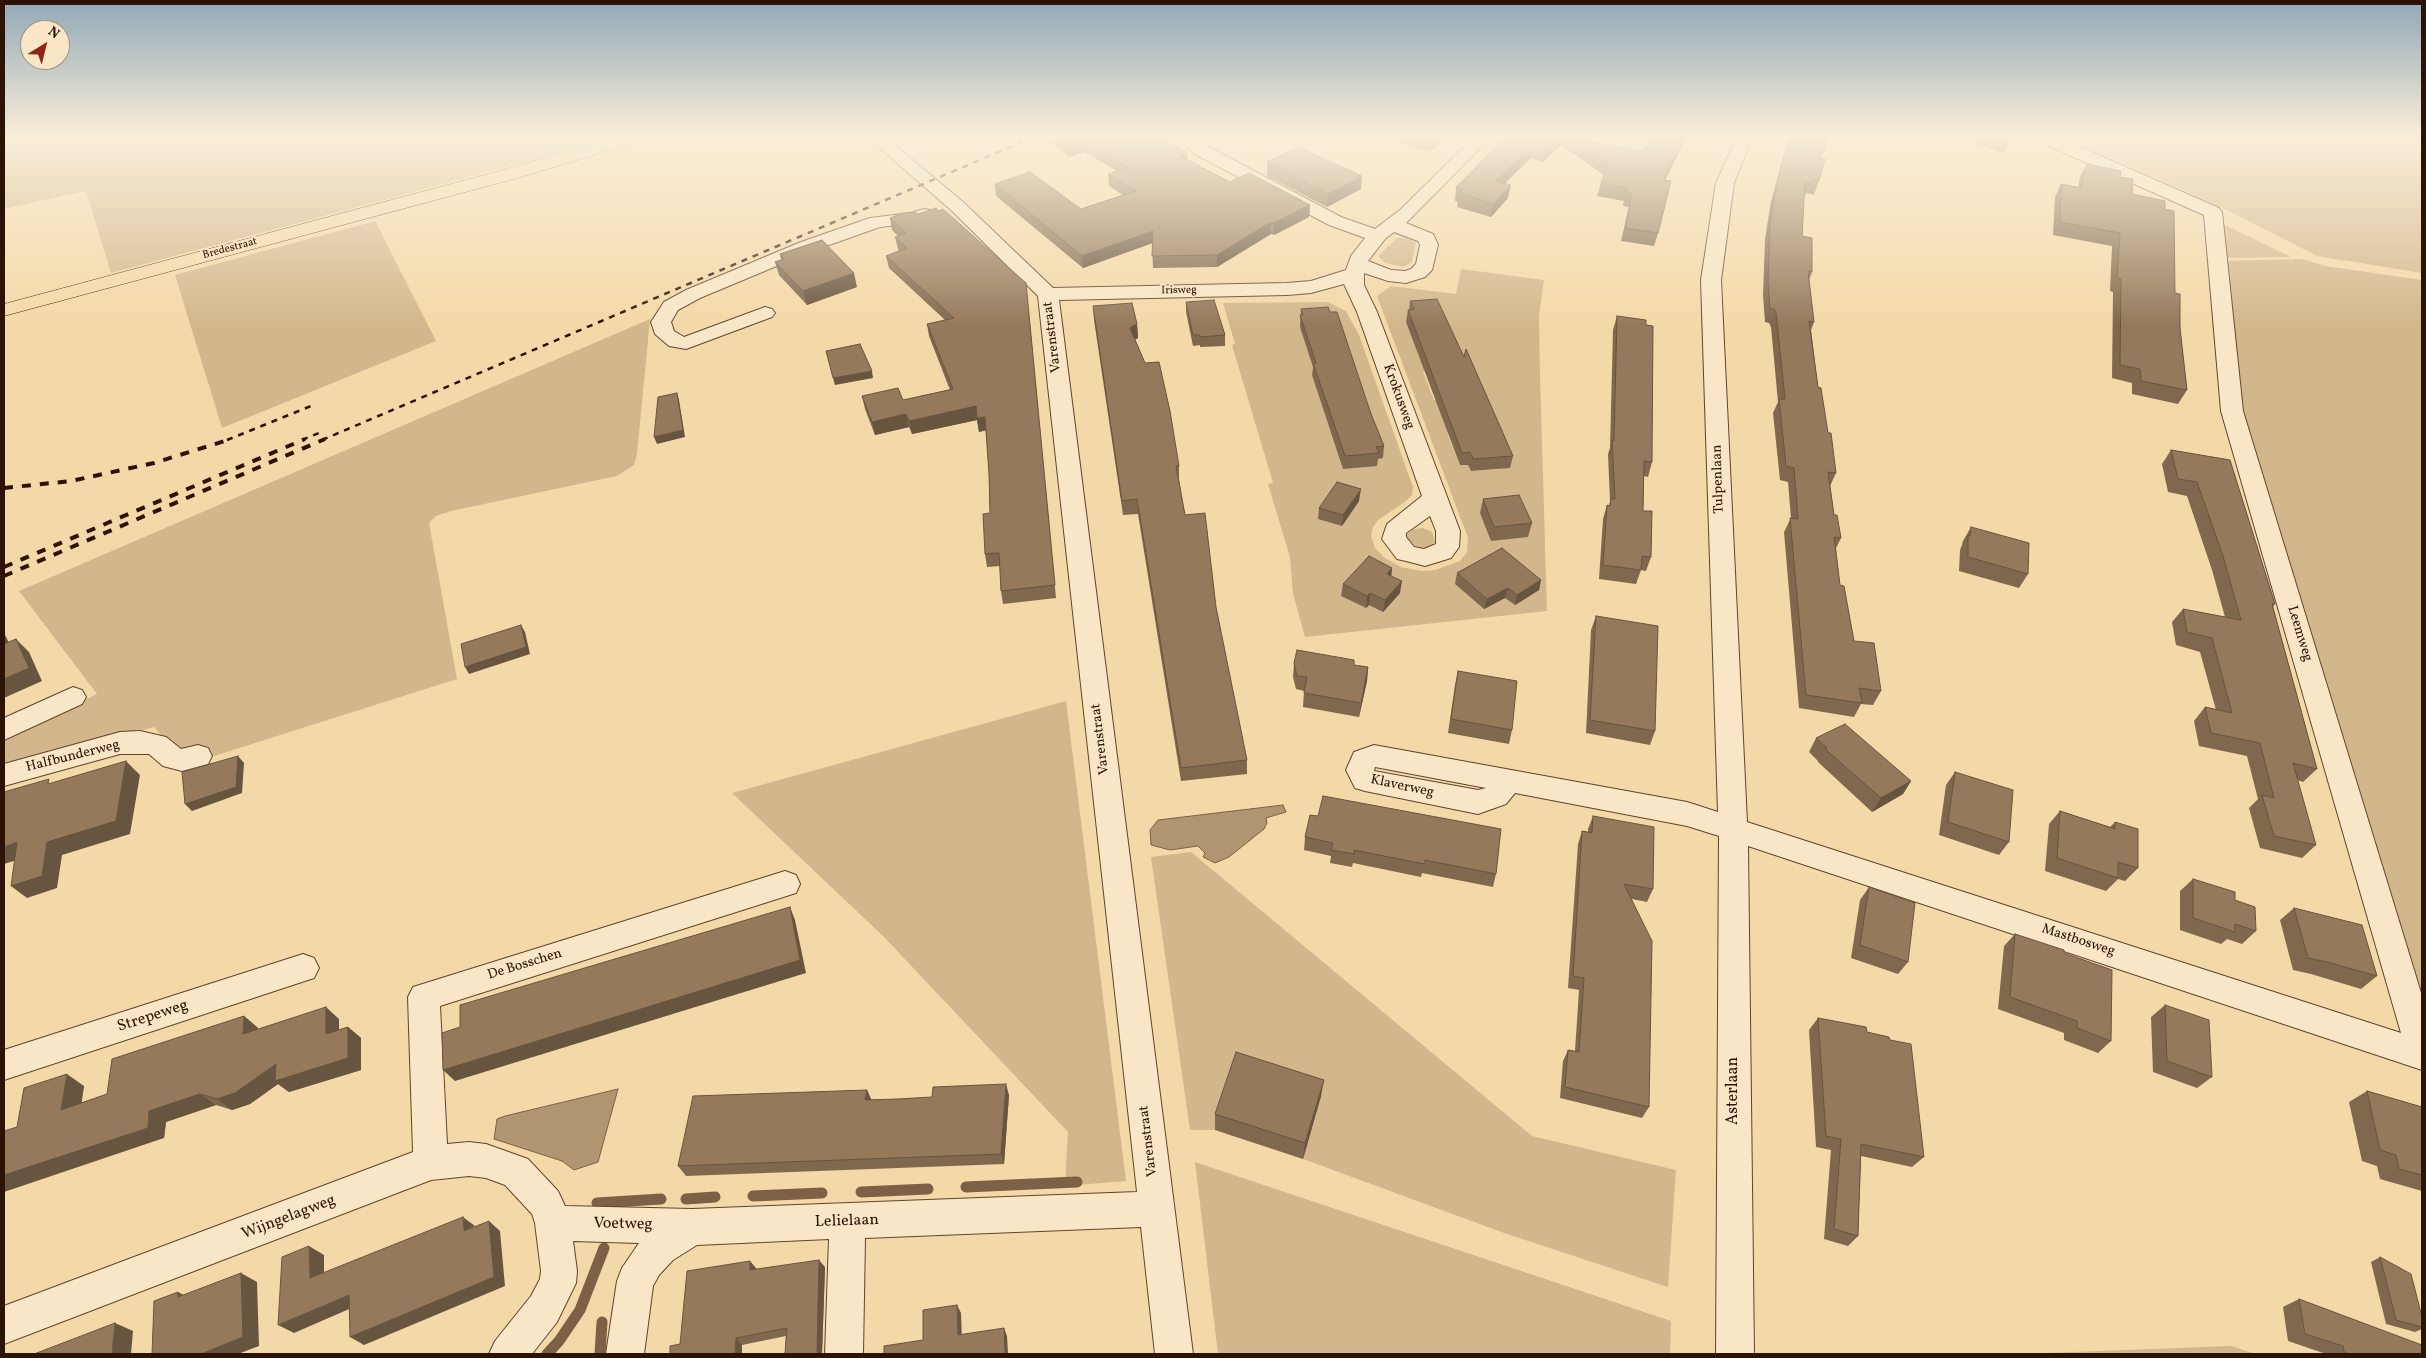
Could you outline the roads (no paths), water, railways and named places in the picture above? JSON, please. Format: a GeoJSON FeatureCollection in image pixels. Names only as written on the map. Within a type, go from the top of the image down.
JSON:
{"type":"FeatureCollection","features":[{"type":"Feature","properties":{"kind":"main road","name":"Bredestraat"},"geometry":{"type":"LineString","coordinates":[[4,310],[413,199]]}},
{"type":"Feature","properties":{"kind":"street","name":"Varenstraat"},"geometry":{"type":"LineString","coordinates":[[949,199],[1048,294],[1174,1354]]}},
{"type":"Feature","properties":{"kind":"street"},"geometry":{"type":"LineString","coordinates":[[1294,199],[1335,221],[1359,231],[1384,231],[1403,228],[1426,238],[1429,245],[1425,266],[1418,272],[1406,276],[1357,268]]}},
{"type":"Feature","properties":{"kind":"street"},"geometry":{"type":"LineString","coordinates":[[1359,298],[1354,285],[1360,256],[1364,249],[1421,199]]}},
{"type":"Feature","properties":{"kind":"street","name":"Tulpenlaan"},"geometry":{"type":"LineString","coordinates":[[1723,199],[1711,280],[1733,828]]}},
{"type":"Feature","properties":{"kind":"street","name":"Leemweg"},"geometry":{"type":"LineString","coordinates":[[2184,199],[2213,212],[2232,411],[2422,1048]]}},
{"type":"Feature","properties":{"kind":"street"},"geometry":{"type":"LineString","coordinates":[[765,313],[686,343],[676,342],[665,334],[661,322],[671,306],[693,294],[808,246],[877,222],[915,218],[953,203]]}},
{"type":"Feature","properties":{"kind":"street","name":"Irisweg"},"geometry":{"type":"LineString","coordinates":[[1311,287],[1338,280],[1357,268]]}},
{"type":"Feature","properties":{"kind":"street","name":"Irisweg"},"geometry":{"type":"LineString","coordinates":[[1048,294],[1311,287],[1326,288],[1359,298]]}},
{"type":"Feature","properties":{"kind":"street","name":"Krokusweg"},"geometry":{"type":"LineString","coordinates":[[1359,298],[1368,312],[1434,498]]}},
{"type":"Feature","properties":{"kind":"street"},"geometry":{"type":"LineString","coordinates":[[4,730],[73,698]]}},
{"type":"Feature","properties":{"kind":"street","name":"Halfbunderweg"},"geometry":{"type":"LineString","coordinates":[[4,775],[120,744],[140,742],[156,745],[173,758],[182,760],[198,756]]}},
{"type":"Feature","properties":{"kind":"street"},"geometry":{"type":"LineString","coordinates":[[1508,782],[1687,814],[1733,828]]}},
{"type":"Feature","properties":{"kind":"street","name":"Mastbosweg"},"geometry":{"type":"LineString","coordinates":[[1733,828],[2422,1055]]}},
{"type":"Feature","properties":{"kind":"street","name":"Asterlaan"},"geometry":{"type":"LineString","coordinates":[[1733,828],[1735,1354]]}},
{"type":"Feature","properties":{"kind":"street","name":"De Bosschen"},"geometry":{"type":"LineString","coordinates":[[431,1163],[424,997],[785,884]]}},
{"type":"Feature","properties":{"kind":"street","name":"Strepeweg"},"geometry":{"type":"LineString","coordinates":[[4,1065],[302,968]]}},
{"type":"Feature","properties":{"kind":"street","name":"Wijngelagweg"},"geometry":{"type":"LineString","coordinates":[[4,1325],[431,1163],[469,1159],[486,1161],[516,1171],[539,1193],[546,1203],[553,1223],[558,1283],[544,1309],[508,1354]]}},
{"type":"Feature","properties":{"kind":"street","name":"Lelielaan"},"geometry":{"type":"LineString","coordinates":[[692,1227],[1157,1209]]}},
{"type":"Feature","properties":{"kind":"street"},"geometry":{"type":"LineString","coordinates":[[844,1354],[847,1222]]}},
{"type":"Feature","properties":{"kind":"street","name":"Voetweg"},"geometry":{"type":"LineString","coordinates":[[553,1223],[692,1227]]}},
{"type":"Feature","properties":{"kind":"street"},"geometry":{"type":"LineString","coordinates":[[624,1354],[635,1280],[646,1262],[660,1247],[692,1227]]}},
{"type":"Feature","properties":{"kind":"waterway"},"geometry":{"type":"LineString","coordinates":[[966,1187],[1077,1182]]}},
{"type":"Feature","properties":{"kind":"waterway"},"geometry":{"type":"LineString","coordinates":[[861,1192],[928,1189]]}},
{"type":"Feature","properties":{"kind":"waterway"},"geometry":{"type":"LineString","coordinates":[[753,1196],[822,1193]]}},
{"type":"Feature","properties":{"kind":"waterway"},"geometry":{"type":"LineString","coordinates":[[686,1199],[715,1197]]}},
{"type":"Feature","properties":{"kind":"waterway"},"geometry":{"type":"LineString","coordinates":[[597,1203],[661,1199]]}},
{"type":"Feature","properties":{"kind":"waterway"},"geometry":{"type":"LineString","coordinates":[[547,1354],[559,1341],[580,1310],[604,1248]]}},
{"type":"Feature","properties":{"kind":"waterway"},"geometry":{"type":"LineString","coordinates":[[600,1354],[602,1322]]}},
{"type":"Feature","properties":{"kind":"railway"},"geometry":{"type":"LineString","coordinates":[[322,440],[887,199]]}},
{"type":"Feature","properties":{"kind":"railway"},"geometry":{"type":"LineString","coordinates":[[227,440],[316,404]]}},
{"type":"Feature","properties":{"kind":"railway"},"geometry":{"type":"LineString","coordinates":[[302,440],[319,433]]}},
{"type":"Feature","properties":{"kind":"railway"},"geometry":{"type":"LineString","coordinates":[[4,488],[71,481],[154,463],[231,439]]}},
{"type":"Feature","properties":{"kind":"railway"},"geometry":{"type":"LineString","coordinates":[[4,567],[305,439]]}},
{"type":"Feature","properties":{"kind":"railway"},"geometry":{"type":"LineString","coordinates":[[4,576],[325,439]]}}]}
